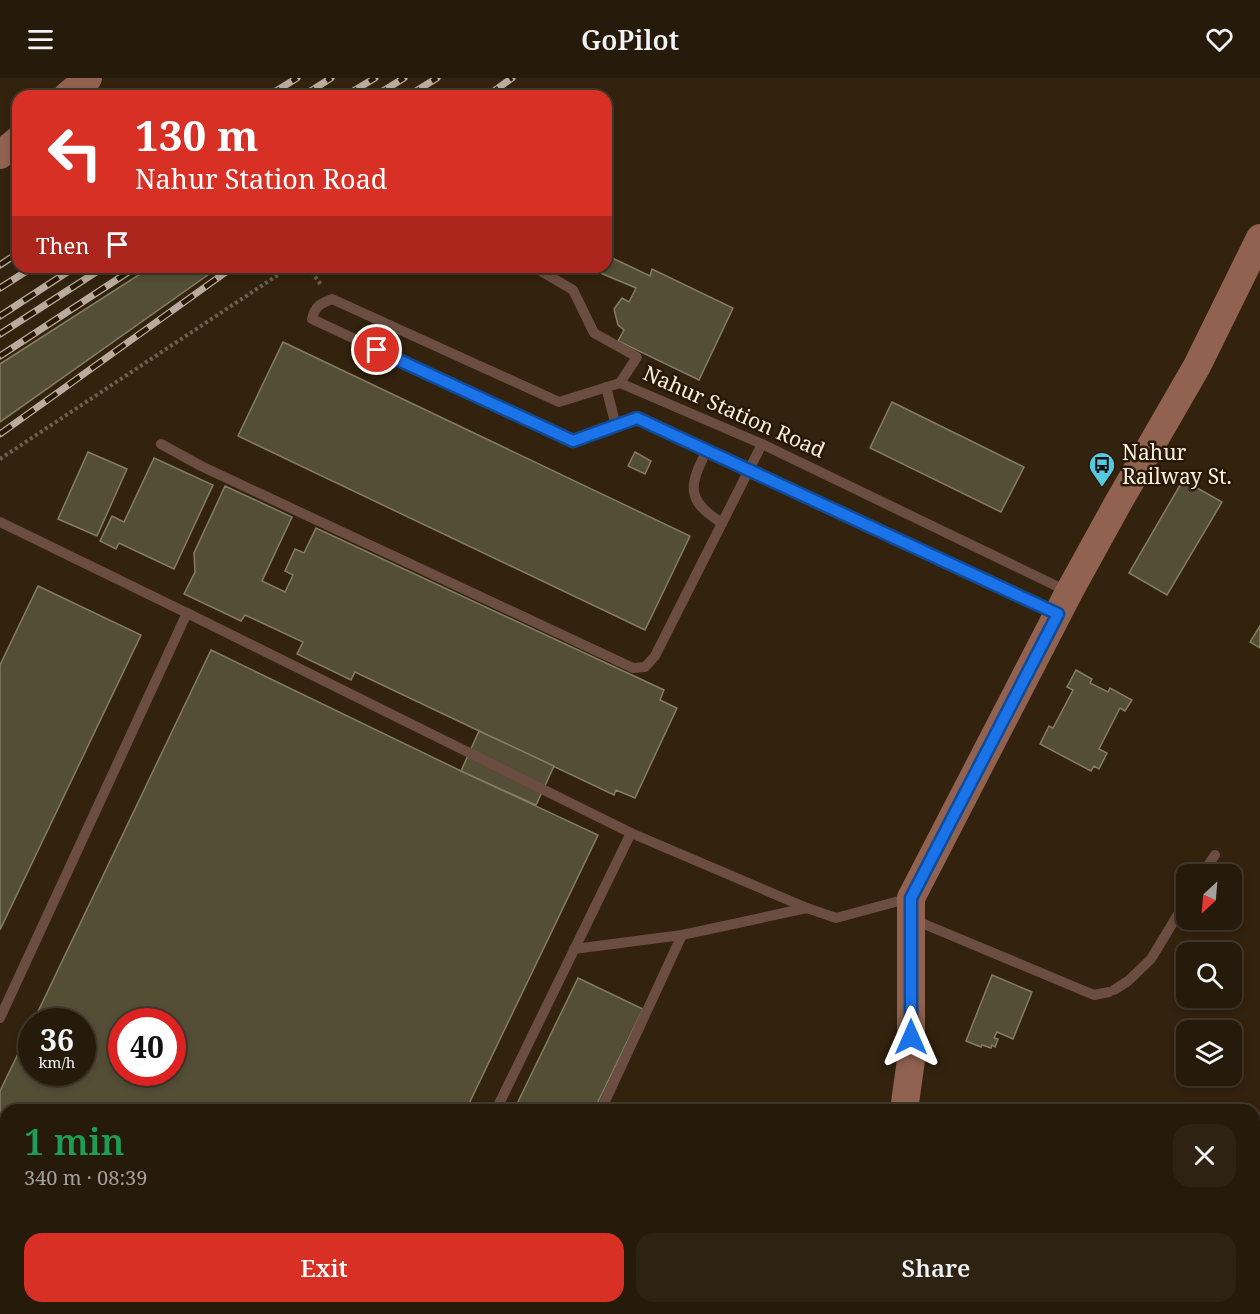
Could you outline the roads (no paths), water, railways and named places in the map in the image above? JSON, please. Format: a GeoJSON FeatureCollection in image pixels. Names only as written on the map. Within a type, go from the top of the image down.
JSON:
{"type":"FeatureCollection","features":[{"type":"Feature","properties":{"kind":"street"},"geometry":{"type":"LineString","coordinates":[[74,90],[88,78]]}},
{"type":"Feature","properties":{"kind":"street"},"geometry":{"type":"LineString","coordinates":[[0,155],[12,145]]}},
{"type":"Feature","properties":{"kind":"street"},"geometry":{"type":"LineString","coordinates":[[905,1104],[911,1060],[911,908],[1064,603],[1118,503],[1197,366],[1260,238]]}},
{"type":"Feature","properties":{"kind":"lane"},"geometry":{"type":"LineString","coordinates":[[544,273],[573,290],[594,333],[637,357],[620,383]]}},
{"type":"Feature","properties":{"kind":"lane","name":"Nahur Station Road"},"geometry":{"type":"LineString","coordinates":[[332,299],[559,402],[620,383],[762,444],[1064,603],[749,470],[637,418],[573,441],[312,320],[314,311],[321,304],[332,299]]}},
{"type":"Feature","properties":{"kind":"lane"},"geometry":{"type":"LineString","coordinates":[[606,387],[616,426]]}},
{"type":"Feature","properties":{"kind":"lane"},"geometry":{"type":"LineString","coordinates":[[161,444],[201,465],[633,668],[645,667],[655,656],[762,444]]}},
{"type":"Feature","properties":{"kind":"lane"},"geometry":{"type":"LineString","coordinates":[[707,450],[697,470],[693,485],[696,503],[722,523]]}},
{"type":"Feature","properties":{"kind":"lane"},"geometry":{"type":"LineString","coordinates":[[0,522],[631,833],[807,908],[836,918],[911,908],[1094,995],[1111,991],[1128,981],[1151,959],[1176,918]]}},
{"type":"Feature","properties":{"kind":"lane"},"geometry":{"type":"LineString","coordinates":[[0,1018],[187,613]]}},
{"type":"Feature","properties":{"kind":"lane"},"geometry":{"type":"LineString","coordinates":[[499,1104],[631,833]]}},
{"type":"Feature","properties":{"kind":"lane"},"geometry":{"type":"LineString","coordinates":[[1209,864],[1215,855]]}},
{"type":"Feature","properties":{"kind":"lane"},"geometry":{"type":"LineString","coordinates":[[574,949],[682,935],[807,908]]}},
{"type":"Feature","properties":{"kind":"lane"},"geometry":{"type":"LineString","coordinates":[[604,1104],[682,935]]}},
{"type":"Feature","properties":{"kind":"railway"},"geometry":{"type":"LineString","coordinates":[[278,90],[297,78]]}},
{"type":"Feature","properties":{"kind":"railway"},"geometry":{"type":"LineString","coordinates":[[312,90],[331,78]]}},
{"type":"Feature","properties":{"kind":"railway"},"geometry":{"type":"LineString","coordinates":[[355,90],[375,78]]}},
{"type":"Feature","properties":{"kind":"railway"},"geometry":{"type":"LineString","coordinates":[[385,90],[404,78]]}},
{"type":"Feature","properties":{"kind":"railway"},"geometry":{"type":"LineString","coordinates":[[418,90],[437,78]]}},
{"type":"Feature","properties":{"kind":"railway"},"geometry":{"type":"LineString","coordinates":[[495,90],[512,78]]}},
{"type":"Feature","properties":{"kind":"railway"},"geometry":{"type":"LineString","coordinates":[[0,265],[12,257]]}},
{"type":"Feature","properties":{"kind":"railway"},"geometry":{"type":"LineString","coordinates":[[0,288],[24,273]]}},
{"type":"Feature","properties":{"kind":"railway"},"geometry":{"type":"LineString","coordinates":[[0,316],[66,273]]}},
{"type":"Feature","properties":{"kind":"railway"},"geometry":{"type":"LineString","coordinates":[[0,334],[95,273]]}},
{"type":"Feature","properties":{"kind":"railway"},"geometry":{"type":"LineString","coordinates":[[0,356],[127,273]]}},
{"type":"Feature","properties":{"kind":"railway"},"geometry":{"type":"LineString","coordinates":[[0,434],[225,273]]}},
{"type":"Feature","properties":{"kind":"place","name":"Nahur Railway St."},"geometry":{"type":"Point","coordinates":[1102,488]}}]}
